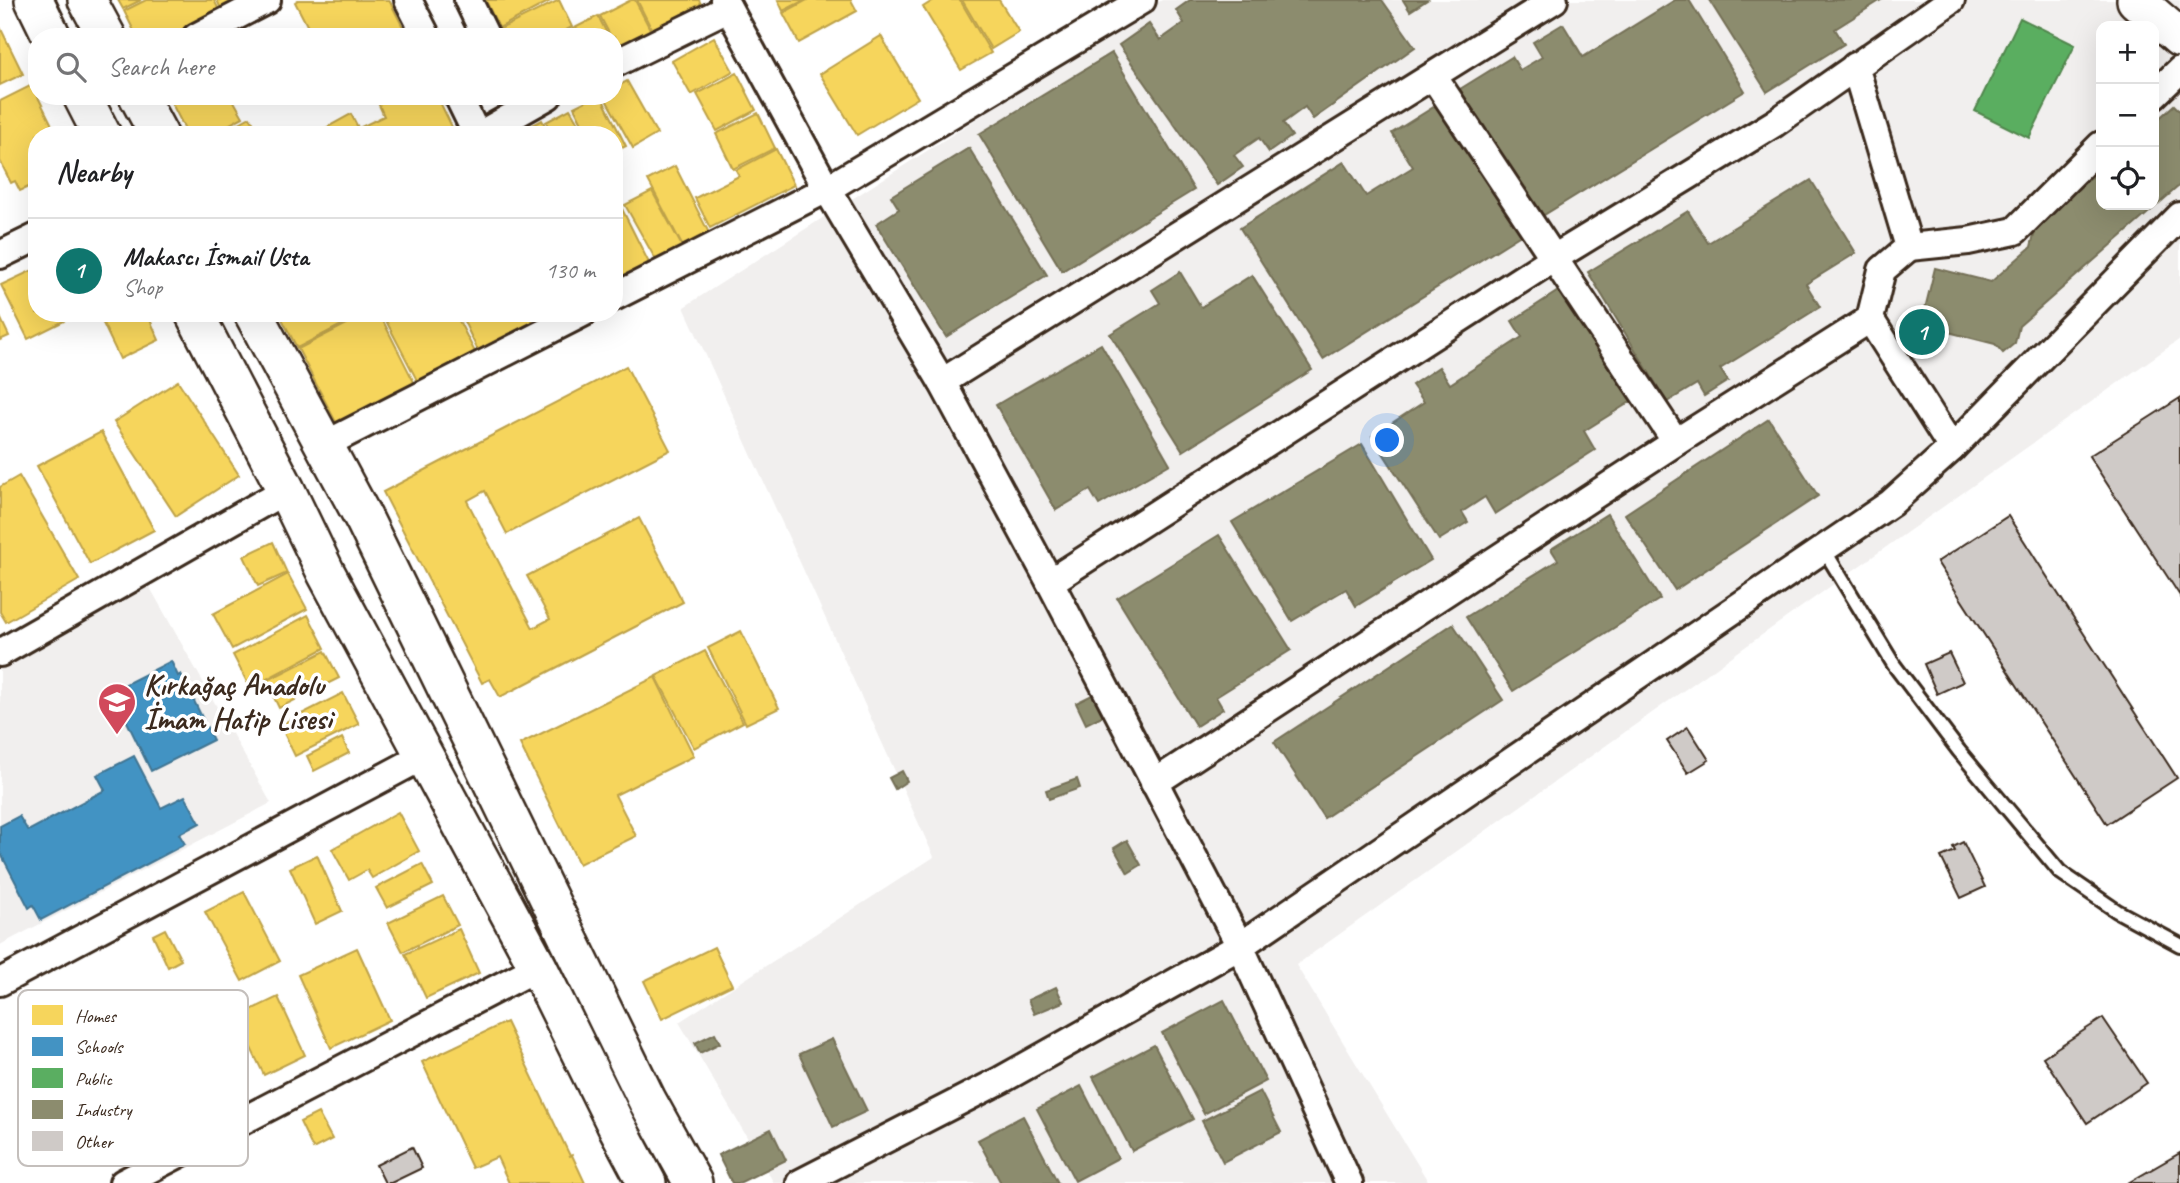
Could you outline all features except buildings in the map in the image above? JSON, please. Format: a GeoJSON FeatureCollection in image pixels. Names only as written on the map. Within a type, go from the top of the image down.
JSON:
{"type":"FeatureCollection","features":[{"type":"Feature","properties":{"kind":"main road"},"geometry":{"type":"LineString","coordinates":[[34,0],[48,28]]}},
{"type":"Feature","properties":{"kind":"main road"},"geometry":{"type":"LineString","coordinates":[[87,0],[102,28]]}},
{"type":"Feature","properties":{"kind":"main road"},"geometry":{"type":"LineString","coordinates":[[2136,0],[2180,38]]}},
{"type":"Feature","properties":{"kind":"main road"},"geometry":{"type":"LineString","coordinates":[[87,105],[97,126]]}},
{"type":"Feature","properties":{"kind":"main road"},"geometry":{"type":"LineString","coordinates":[[143,105],[154,126]]}},
{"type":"Feature","properties":{"kind":"main road"},"geometry":{"type":"LineString","coordinates":[[199,322],[326,573],[538,967],[647,1183]]}},
{"type":"Feature","properties":{"kind":"main road"},"geometry":{"type":"LineString","coordinates":[[258,322],[365,521],[647,1100],[693,1183]]}},
{"type":"Feature","properties":{"kind":"street"},"geometry":{"type":"LineString","coordinates":[[213,28],[267,0]]}},
{"type":"Feature","properties":{"kind":"street"},"geometry":{"type":"LineString","coordinates":[[408,0],[422,28]]}},
{"type":"Feature","properties":{"kind":"street"},"geometry":{"type":"LineString","coordinates":[[468,0],[482,28]]}},
{"type":"Feature","properties":{"kind":"street"},"geometry":{"type":"LineString","coordinates":[[942,382],[1554,0]]}},
{"type":"Feature","properties":{"kind":"street"},"geometry":{"type":"LineString","coordinates":[[1050,582],[1554,258],[1774,123],[1951,0]]}},
{"type":"Feature","properties":{"kind":"street"},"geometry":{"type":"LineString","coordinates":[[623,293],[827,189],[1138,1]]}},
{"type":"Feature","properties":{"kind":"street"},"geometry":{"type":"LineString","coordinates":[[623,59],[726,4],[827,189],[942,382],[1050,582],[1240,946],[1349,1183]]}},
{"type":"Feature","properties":{"kind":"street"},"geometry":{"type":"LineString","coordinates":[[1855,66],[1909,247]]}},
{"type":"Feature","properties":{"kind":"street"},"geometry":{"type":"LineString","coordinates":[[2159,90],[2180,70]]}},
{"type":"Feature","properties":{"kind":"street"},"geometry":{"type":"LineString","coordinates":[[1433,76],[1676,442]]}},
{"type":"Feature","properties":{"kind":"street"},"geometry":{"type":"LineString","coordinates":[[462,105],[473,126]]}},
{"type":"Feature","properties":{"kind":"street"},"geometry":{"type":"LineString","coordinates":[[489,126],[516,105]]}},
{"type":"Feature","properties":{"kind":"street"},"geometry":{"type":"LineString","coordinates":[[1154,783],[1676,442],[1870,319],[1882,270],[1909,247],[1968,241],[2015,231],[2099,147]]}},
{"type":"Feature","properties":{"kind":"street"},"geometry":{"type":"LineString","coordinates":[[800,1183],[1000,1080],[1240,946],[1891,503],[1952,448],[2180,216]]}},
{"type":"Feature","properties":{"kind":"street"},"geometry":{"type":"LineString","coordinates":[[0,255],[28,241]]}},
{"type":"Feature","properties":{"kind":"street"},"geometry":{"type":"LineString","coordinates":[[1870,319],[1952,448]]}},
{"type":"Feature","properties":{"kind":"street"},"geometry":{"type":"LineString","coordinates":[[324,445],[565,322]]}},
{"type":"Feature","properties":{"kind":"street"},"geometry":{"type":"LineString","coordinates":[[0,653],[286,490]]}},
{"type":"Feature","properties":{"kind":"street"},"geometry":{"type":"LineString","coordinates":[[0,982],[424,756]]}},
{"type":"Feature","properties":{"kind":"street"},"geometry":{"type":"LineString","coordinates":[[248,1118],[538,967]]}},
{"type":"Feature","properties":{"kind":"street"},"geometry":{"type":"LineString","coordinates":[[123,1183],[156,1166]]}},
{"type":"Feature","properties":{"kind":"lane"},"geometry":{"type":"LineString","coordinates":[[1823,548],[1894,665],[1959,751],[2060,873],[2117,911],[2180,945]]}},
{"type":"Feature","properties":{"kind":"shaded area"},"geometry":{"type":"Polygon","coordinates":[[[1162,0],[2180,0],[2180,339],[1296,965],[1429,1183],[774,1183],[679,1022],[934,857],[684,307],[1162,0]]]}},
{"type":"Feature","properties":{"kind":"shaded area","name":"Kırkağaç Anadolu İmam Hatip Lisesi"},"geometry":{"type":"Polygon","coordinates":[[[148,584],[271,803],[0,945],[0,669],[148,584]]]}},
{"type":"Feature","properties":{"kind":"place","name":"Makascı İsmail Usta"},"geometry":{"type":"Point","coordinates":[1922,332]}},
{"type":"Feature","properties":{"kind":"place","name":"Kırkağaç Anadolu İmam Hatip Lisesi"},"geometry":{"type":"Point","coordinates":[117,736]}}]}
